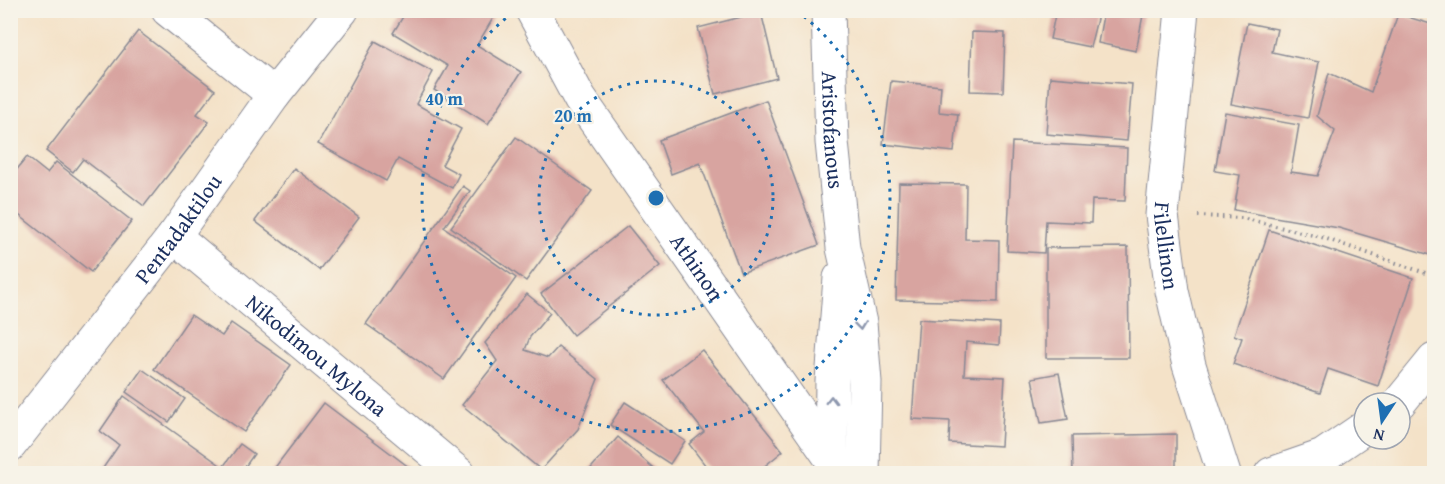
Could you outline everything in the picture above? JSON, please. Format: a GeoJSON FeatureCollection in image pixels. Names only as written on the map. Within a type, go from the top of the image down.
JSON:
{"type":"FeatureCollection","features":[{"type":"Feature","properties":{"kind":"street"},"geometry":{"type":"LineString","coordinates":[[168,10],[274,95]]}},
{"type":"Feature","properties":{"kind":"street","name":"Pentadaktilou"},"geometry":{"type":"LineString","coordinates":[[10,445],[174,236],[274,95],[342,10]]}},
{"type":"Feature","properties":{"kind":"street","name":"Athinon"},"geometry":{"type":"LineString","coordinates":[[532,10],[580,99],[836,466]]}},
{"type":"Feature","properties":{"kind":"street","name":"Aristofanous"},"geometry":{"type":"LineString","coordinates":[[828,10],[832,142],[843,248],[861,334],[865,382],[863,474]]}},
{"type":"Feature","properties":{"kind":"street","name":"Filellinon"},"geometry":{"type":"LineString","coordinates":[[1182,10],[1162,214],[1172,291],[1186,354],[1224,474]]}},
{"type":"Feature","properties":{"kind":"street","name":"Nikodimou Mylona"},"geometry":{"type":"LineString","coordinates":[[174,236],[459,474]]}},
{"type":"Feature","properties":{"kind":"street","name":"Aristofanous"},"geometry":{"type":"LineString","coordinates":[[836,466],[832,371],[843,248]]}},
{"type":"Feature","properties":{"kind":"street"},"geometry":{"type":"LineString","coordinates":[[1409,391],[1434,360]]}},
{"type":"Feature","properties":{"kind":"street"},"geometry":{"type":"LineString","coordinates":[[1271,474],[1323,456],[1352,436]]}},
{"type":"Feature","properties":{"kind":"path"},"geometry":{"type":"LineString","coordinates":[[1162,214],[1242,218],[1321,237],[1434,276]]}},
{"type":"Feature","properties":{"kind":"building"},"geometry":{"type":"Polygon","coordinates":[[[407,10],[498,10],[477,45],[521,72],[488,124],[434,90],[448,66],[393,33],[407,10]]]}},
{"type":"Feature","properties":{"kind":"building"},"geometry":{"type":"Polygon","coordinates":[[[1056,10],[1099,11],[1090,47],[1050,39],[1056,10]]]}},
{"type":"Feature","properties":{"kind":"building"},"geometry":{"type":"Polygon","coordinates":[[[1104,10],[1144,10],[1136,51],[1098,43],[1104,10]]]}},
{"type":"Feature","properties":{"kind":"building"},"geometry":{"type":"Polygon","coordinates":[[[761,12],[777,78],[715,94],[698,28],[761,12]]]}},
{"type":"Feature","properties":{"kind":"building"},"geometry":{"type":"Polygon","coordinates":[[[1398,14],[1434,25],[1434,256],[1339,228],[1234,210],[1240,175],[1215,171],[1225,112],[1299,125],[1291,172],[1318,176],[1335,131],[1317,116],[1329,73],[1371,92],[1398,14]]]}},
{"type":"Feature","properties":{"kind":"building"},"geometry":{"type":"Polygon","coordinates":[[[1247,23],[1277,29],[1272,52],[1319,62],[1308,118],[1231,104],[1247,23]]]}},
{"type":"Feature","properties":{"kind":"building"},"geometry":{"type":"Polygon","coordinates":[[[138,31],[215,90],[197,114],[209,122],[144,206],[83,159],[73,172],[46,151],[138,31]]]}},
{"type":"Feature","properties":{"kind":"building"},"geometry":{"type":"Polygon","coordinates":[[[972,32],[1005,33],[1003,92],[970,91],[972,32]]]}},
{"type":"Feature","properties":{"kind":"building"},"geometry":{"type":"Polygon","coordinates":[[[375,41],[433,72],[416,104],[461,129],[442,165],[459,174],[452,188],[398,159],[386,181],[318,144],[375,41]]]}},
{"type":"Feature","properties":{"kind":"building"},"geometry":{"type":"Polygon","coordinates":[[[1050,77],[1132,84],[1127,141],[1046,134],[1050,77]]]}},
{"type":"Feature","properties":{"kind":"building"},"geometry":{"type":"Polygon","coordinates":[[[891,81],[941,86],[939,112],[958,114],[954,152],[883,144],[891,81]]]}},
{"type":"Feature","properties":{"kind":"building"},"geometry":{"type":"Polygon","coordinates":[[[766,100],[819,245],[741,273],[700,163],[671,174],[659,140],[766,100]]]}},
{"type":"Feature","properties":{"kind":"building"},"geometry":{"type":"Polygon","coordinates":[[[516,137],[592,191],[526,281],[451,227],[516,137]]]}},
{"type":"Feature","properties":{"kind":"building"},"geometry":{"type":"Polygon","coordinates":[[[1012,142],[1127,148],[1125,201],[1092,200],[1091,223],[1046,221],[1044,253],[1007,251],[1012,142]]]}},
{"type":"Feature","properties":{"kind":"building"},"geometry":{"type":"Polygon","coordinates":[[[27,157],[47,173],[56,162],[132,221],[91,272],[10,208],[10,178],[27,157]]]}},
{"type":"Feature","properties":{"kind":"building"},"geometry":{"type":"Polygon","coordinates":[[[294,168],[359,217],[319,270],[255,221],[294,168]]]}},
{"type":"Feature","properties":{"kind":"building"},"geometry":{"type":"Polygon","coordinates":[[[899,183],[966,184],[965,239],[999,240],[998,302],[896,300],[899,183]]]}},
{"type":"Feature","properties":{"kind":"building"},"geometry":{"type":"Polygon","coordinates":[[[463,186],[470,191],[444,227],[516,278],[444,379],[366,324],[463,186]]]}},
{"type":"Feature","properties":{"kind":"building"},"geometry":{"type":"Polygon","coordinates":[[[628,226],[660,266],[573,335],[541,294],[628,226]]]}},
{"type":"Feature","properties":{"kind":"building"},"geometry":{"type":"Polygon","coordinates":[[[1269,230],[1413,278],[1378,386],[1328,369],[1320,393],[1233,364],[1242,338],[1234,335],[1269,230]]]}},
{"type":"Feature","properties":{"kind":"building"},"geometry":{"type":"Polygon","coordinates":[[[1128,247],[1129,358],[1046,358],[1046,248],[1128,247]]]}},
{"type":"Feature","properties":{"kind":"building"},"geometry":{"type":"Polygon","coordinates":[[[527,294],[550,313],[530,337],[525,350],[548,358],[558,347],[598,379],[578,429],[541,470],[462,405],[497,361],[485,343],[527,294]]]}},
{"type":"Feature","properties":{"kind":"building"},"geometry":{"type":"Polygon","coordinates":[[[191,315],[222,336],[231,323],[291,365],[244,432],[154,369],[191,315]]]}},
{"type":"Feature","properties":{"kind":"building"},"geometry":{"type":"Polygon","coordinates":[[[919,319],[1000,324],[999,345],[966,342],[964,375],[1005,377],[1001,446],[949,443],[950,421],[912,419],[919,319]]]}},
{"type":"Feature","properties":{"kind":"building"},"geometry":{"type":"Polygon","coordinates":[[[702,350],[783,451],[755,474],[712,474],[689,444],[704,432],[663,380],[702,350]]]}},
{"type":"Feature","properties":{"kind":"building"},"geometry":{"type":"Polygon","coordinates":[[[142,369],[185,399],[169,422],[126,392],[142,369]]]}},
{"type":"Feature","properties":{"kind":"building"},"geometry":{"type":"Polygon","coordinates":[[[1059,373],[1068,419],[1041,423],[1032,378],[1059,373]]]}},
{"type":"Feature","properties":{"kind":"building"},"geometry":{"type":"Polygon","coordinates":[[[124,396],[223,467],[240,444],[254,454],[240,474],[99,474],[119,445],[100,431],[124,396]]]}},
{"type":"Feature","properties":{"kind":"building"},"geometry":{"type":"Polygon","coordinates":[[[625,402],[685,441],[670,464],[610,425],[625,402]]]}},
{"type":"Feature","properties":{"kind":"building"},"geometry":{"type":"Polygon","coordinates":[[[324,403],[418,474],[270,474],[324,403]]]}},
{"type":"Feature","properties":{"kind":"building"},"geometry":{"type":"Polygon","coordinates":[[[1176,434],[1176,474],[1073,474],[1072,436],[1176,434]]]}},
{"type":"Feature","properties":{"kind":"building"},"geometry":{"type":"Polygon","coordinates":[[[618,437],[660,474],[586,474],[618,437]]]}}]}
